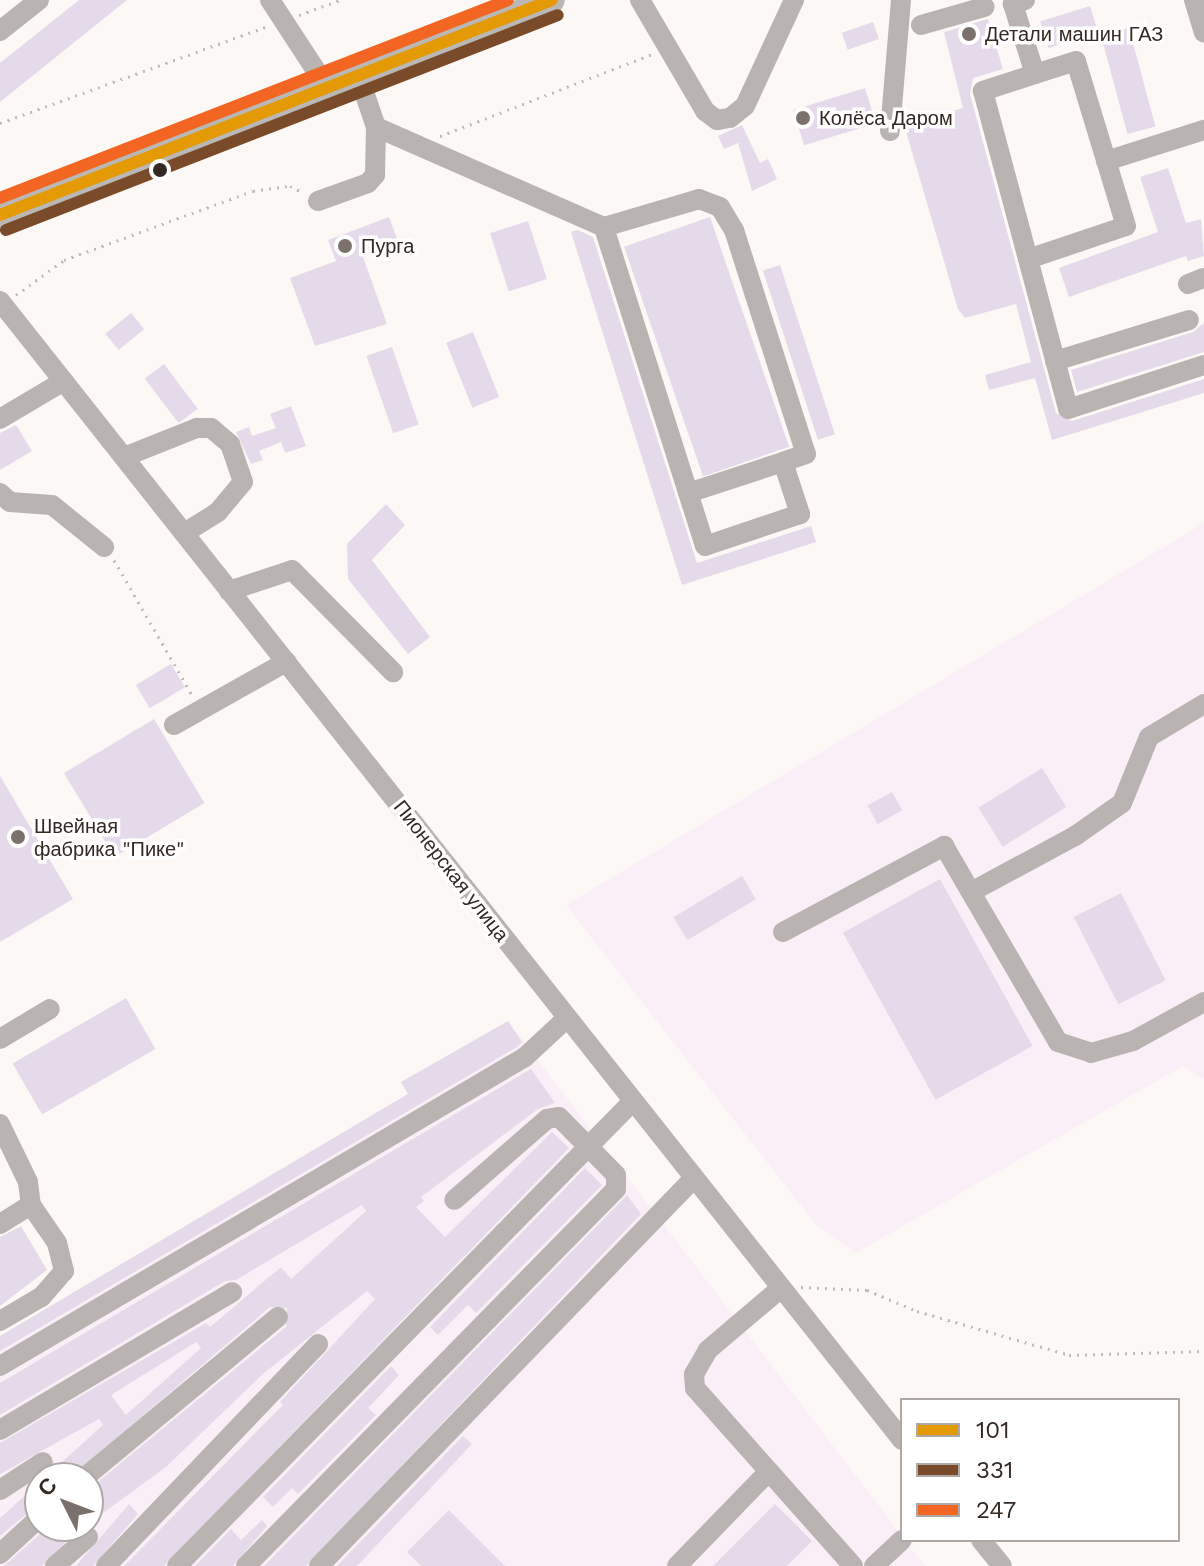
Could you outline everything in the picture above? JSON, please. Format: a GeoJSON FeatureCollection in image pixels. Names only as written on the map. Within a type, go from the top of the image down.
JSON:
{"type":"FeatureCollection","features":[{"type":"Feature","properties":{"kind":"main road"},"geometry":{"type":"LineString","coordinates":[[0,215],[552,0]]}},
{"type":"Feature","properties":{"kind":"street"},"geometry":{"type":"LineString","coordinates":[[0,31],[39,0]]}},
{"type":"Feature","properties":{"kind":"street"},"geometry":{"type":"LineString","coordinates":[[270,0],[326,86]]}},
{"type":"Feature","properties":{"kind":"street"},"geometry":{"type":"LineString","coordinates":[[640,0],[705,111],[717,120],[730,118],[745,106],[794,0]]}},
{"type":"Feature","properties":{"kind":"street"},"geometry":{"type":"LineString","coordinates":[[1025,0],[1013,4],[1035,74]]}},
{"type":"Feature","properties":{"kind":"street"},"geometry":{"type":"LineString","coordinates":[[1194,0],[1204,33]]}},
{"type":"Feature","properties":{"kind":"street"},"geometry":{"type":"LineString","coordinates":[[901,3],[921,33],[984,7]]}},
{"type":"Feature","properties":{"kind":"street"},"geometry":{"type":"LineString","coordinates":[[890,131],[901,3]]}},
{"type":"Feature","properties":{"kind":"street"},"geometry":{"type":"LineString","coordinates":[[1028,259],[1126,226],[1076,61],[983,91],[1068,409],[1204,365]]}},
{"type":"Feature","properties":{"kind":"street"},"geometry":{"type":"LineString","coordinates":[[318,201],[368,183],[375,175],[376,127],[358,74]]}},
{"type":"Feature","properties":{"kind":"street"},"geometry":{"type":"LineString","coordinates":[[376,127],[604,227],[699,199],[720,207],[734,230],[806,454],[688,493]]}},
{"type":"Feature","properties":{"kind":"street"},"geometry":{"type":"LineString","coordinates":[[1106,161],[1204,130]]}},
{"type":"Feature","properties":{"kind":"street"},"geometry":{"type":"LineString","coordinates":[[604,227],[705,546],[800,514],[783,462]]}},
{"type":"Feature","properties":{"kind":"street","name":"Пионерская улица"},"geometry":{"type":"LineString","coordinates":[[6,299],[64,381],[900,1437]]}},
{"type":"Feature","properties":{"kind":"street"},"geometry":{"type":"LineString","coordinates":[[1055,361],[1189,320]]}},
{"type":"Feature","properties":{"kind":"street"},"geometry":{"type":"LineString","coordinates":[[0,419],[64,381]]}},
{"type":"Feature","properties":{"kind":"street"},"geometry":{"type":"LineString","coordinates":[[124,457],[197,428],[211,428],[230,444],[243,482],[218,512],[184,533]]}},
{"type":"Feature","properties":{"kind":"street"},"geometry":{"type":"LineString","coordinates":[[0,493],[10,502],[52,505],[104,547]]}},
{"type":"Feature","properties":{"kind":"street"},"geometry":{"type":"LineString","coordinates":[[229,591],[292,570],[393,672]]}},
{"type":"Feature","properties":{"kind":"street"},"geometry":{"type":"LineString","coordinates":[[174,725],[286,662]]}},
{"type":"Feature","properties":{"kind":"street"},"geometry":{"type":"LineString","coordinates":[[971,892],[1075,836],[1122,803],[1149,737],[1204,704]]}},
{"type":"Feature","properties":{"kind":"street"},"geometry":{"type":"LineString","coordinates":[[783,932],[944,846],[1058,1042],[1091,1053],[1133,1041],[1204,1002]]}},
{"type":"Feature","properties":{"kind":"street"},"geometry":{"type":"LineString","coordinates":[[0,1039],[50,1009]]}},
{"type":"Feature","properties":{"kind":"street"},"geometry":{"type":"LineString","coordinates":[[0,1366],[525,1057],[567,1018]]}},
{"type":"Feature","properties":{"kind":"street"},"geometry":{"type":"LineString","coordinates":[[177,1566],[633,1101]]}},
{"type":"Feature","properties":{"kind":"street"},"geometry":{"type":"LineString","coordinates":[[246,1566],[616,1189],[616,1175],[591,1145],[559,1117],[547,1119],[454,1200]]}},
{"type":"Feature","properties":{"kind":"street"},"geometry":{"type":"LineString","coordinates":[[0,1124],[28,1182],[31,1205],[57,1243],[64,1271],[41,1297],[0,1321]]}},
{"type":"Feature","properties":{"kind":"street"},"geometry":{"type":"LineString","coordinates":[[319,1566],[694,1178]]}},
{"type":"Feature","properties":{"kind":"street"},"geometry":{"type":"LineString","coordinates":[[0,1224],[31,1205]]}},
{"type":"Feature","properties":{"kind":"street"},"geometry":{"type":"LineString","coordinates":[[781,1288],[708,1350],[694,1374],[702,1402],[853,1566]]}},
{"type":"Feature","properties":{"kind":"street"},"geometry":{"type":"LineString","coordinates":[[0,1430],[232,1292]]}},
{"type":"Feature","properties":{"kind":"street"},"geometry":{"type":"LineString","coordinates":[[103,1462],[278,1317]]}},
{"type":"Feature","properties":{"kind":"street"},"geometry":{"type":"LineString","coordinates":[[106,1566],[318,1344]]}},
{"type":"Feature","properties":{"kind":"street"},"geometry":{"type":"LineString","coordinates":[[677,1566],[767,1473]]}},
{"type":"Feature","properties":{"kind":"street"},"geometry":{"type":"LineString","coordinates":[[0,1490],[24,1474]]}},
{"type":"Feature","properties":{"kind":"street"},"geometry":{"type":"LineString","coordinates":[[0,1554],[24,1532]]}},
{"type":"Feature","properties":{"kind":"street"},"geometry":{"type":"LineString","coordinates":[[55,1566],[82,1542]]}},
{"type":"Feature","properties":{"kind":"street"},"geometry":{"type":"LineString","coordinates":[[874,1566],[900,1542]]}},
{"type":"Feature","properties":{"kind":"street"},"geometry":{"type":"LineString","coordinates":[[983,1542],[1002,1566]]}},
{"type":"Feature","properties":{"kind":"path"},"geometry":{"type":"LineString","coordinates":[[0,123],[340,0]]}},
{"type":"Feature","properties":{"kind":"path"},"geometry":{"type":"LineString","coordinates":[[417,145],[668,49]]}},
{"type":"Feature","properties":{"kind":"path"},"geometry":{"type":"LineString","coordinates":[[6,299],[64,260],[253,191],[290,186],[318,201]]}},
{"type":"Feature","properties":{"kind":"path"},"geometry":{"type":"LineString","coordinates":[[104,547],[201,710]]}},
{"type":"Feature","properties":{"kind":"path"},"geometry":{"type":"LineString","coordinates":[[781,1288],[867,1290],[917,1311],[1069,1355],[1204,1351]]}},
{"type":"Feature","properties":{"kind":"shaded area"},"geometry":{"type":"Polygon","coordinates":[[[1204,523],[1204,1080],[1183,1066],[856,1253],[817,1226],[566,905],[1204,523]]]}},
{"type":"Feature","properties":{"kind":"shaded area"},"geometry":{"type":"Polygon","coordinates":[[[508,1021],[900,1533],[900,1542],[907,1542],[925,1566],[0,1566],[0,1336],[407,1094],[401,1082],[508,1021]]]}},
{"type":"Feature","properties":{"kind":"building"},"geometry":{"type":"Polygon","coordinates":[[[79,0],[127,0],[0,102],[0,63],[79,0]]]}},
{"type":"Feature","properties":{"kind":"building"},"geometry":{"type":"Polygon","coordinates":[[[1090,6],[1098,33],[1048,48],[1040,21],[1090,6]]]}},
{"type":"Feature","properties":{"kind":"building"},"geometry":{"type":"Polygon","coordinates":[[[988,19],[1003,69],[973,78],[970,94],[1056,413],[1072,421],[1204,379],[1204,393],[1052,440],[1035,378],[989,390],[985,375],[1031,362],[1016,304],[965,318],[958,309],[907,135],[908,124],[963,108],[944,32],[988,19]]]}},
{"type":"Feature","properties":{"kind":"building"},"geometry":{"type":"Polygon","coordinates":[[[873,22],[879,39],[848,50],[842,33],[873,22]]]}},
{"type":"Feature","properties":{"kind":"building"},"geometry":{"type":"Polygon","coordinates":[[[1129,28],[1155,127],[1127,134],[1101,36],[1129,28]]]}},
{"type":"Feature","properties":{"kind":"building"},"geometry":{"type":"Polygon","coordinates":[[[865,88],[876,123],[804,145],[793,110],[865,88]]]}},
{"type":"Feature","properties":{"kind":"building"},"geometry":{"type":"Polygon","coordinates":[[[742,125],[760,163],[768,159],[777,179],[752,191],[738,143],[724,149],[718,136],[742,125]]]}},
{"type":"Feature","properties":{"kind":"building"},"geometry":{"type":"Polygon","coordinates":[[[1168,168],[1186,223],[1201,219],[1204,256],[1188,261],[1186,256],[1069,297],[1059,268],[1158,232],[1140,177],[1168,168]]]}},
{"type":"Feature","properties":{"kind":"building"},"geometry":{"type":"Polygon","coordinates":[[[389,217],[399,244],[363,257],[387,324],[315,346],[290,278],[336,261],[328,240],[389,217]]]}},
{"type":"Feature","properties":{"kind":"building"},"geometry":{"type":"Polygon","coordinates":[[[710,217],[789,447],[703,476],[624,247],[710,217]]]}},
{"type":"Feature","properties":{"kind":"building"},"geometry":{"type":"Polygon","coordinates":[[[528,221],[547,279],[509,291],[490,233],[528,221]]]}},
{"type":"Feature","properties":{"kind":"building"},"geometry":{"type":"Polygon","coordinates":[[[578,230],[593,237],[697,563],[811,526],[816,542],[682,585],[571,232],[578,230]]]}},
{"type":"Feature","properties":{"kind":"building"},"geometry":{"type":"Polygon","coordinates":[[[780,265],[835,434],[818,440],[763,271],[780,265]]]}},
{"type":"Feature","properties":{"kind":"building"},"geometry":{"type":"Polygon","coordinates":[[[131,313],[144,329],[119,350],[105,334],[131,313]]]}},
{"type":"Feature","properties":{"kind":"building"},"geometry":{"type":"Polygon","coordinates":[[[1204,323],[1204,352],[1077,392],[1071,370],[1193,332],[1204,323]]]}},
{"type":"Feature","properties":{"kind":"building"},"geometry":{"type":"Polygon","coordinates":[[[473,332],[499,397],[472,408],[446,343],[473,332]]]}},
{"type":"Feature","properties":{"kind":"building"},"geometry":{"type":"Polygon","coordinates":[[[392,347],[419,425],[393,433],[366,356],[392,347]]]}},
{"type":"Feature","properties":{"kind":"building"},"geometry":{"type":"Polygon","coordinates":[[[164,364],[198,409],[179,423],[145,378],[164,364]]]}},
{"type":"Feature","properties":{"kind":"building"},"geometry":{"type":"Polygon","coordinates":[[[291,406],[306,446],[285,453],[281,442],[259,451],[263,460],[251,464],[236,432],[249,427],[252,436],[276,428],[270,414],[291,406]]]}},
{"type":"Feature","properties":{"kind":"building"},"geometry":{"type":"Polygon","coordinates":[[[16,425],[32,451],[0,470],[0,433],[16,425]]]}},
{"type":"Feature","properties":{"kind":"building"},"geometry":{"type":"Polygon","coordinates":[[[386,504],[405,525],[372,560],[430,637],[408,654],[348,579],[347,544],[386,504]]]}},
{"type":"Feature","properties":{"kind":"building"},"geometry":{"type":"Polygon","coordinates":[[[171,664],[185,687],[150,708],[136,685],[171,664]]]}},
{"type":"Feature","properties":{"kind":"building"},"geometry":{"type":"Polygon","coordinates":[[[154,719],[204,803],[114,857],[64,773],[154,719]]]}},
{"type":"Feature","properties":{"kind":"building"},"geometry":{"type":"Polygon","coordinates":[[[1042,768],[1066,807],[1003,847],[978,808],[1042,768]]]}},
{"type":"Feature","properties":{"kind":"building","name":"Швейная фабрика \"Пике\""},"geometry":{"type":"Polygon","coordinates":[[[0,776],[73,899],[0,942],[0,776]]]}},
{"type":"Feature","properties":{"kind":"building"},"geometry":{"type":"Polygon","coordinates":[[[892,792],[902,810],[878,824],[868,806],[892,792]]]}},
{"type":"Feature","properties":{"kind":"building"},"geometry":{"type":"Polygon","coordinates":[[[742,876],[756,899],[687,940],[673,917],[742,876]]]}},
{"type":"Feature","properties":{"kind":"building"},"geometry":{"type":"Polygon","coordinates":[[[940,879],[1033,1046],[936,1100],[843,933],[940,879]]]}},
{"type":"Feature","properties":{"kind":"building"},"geometry":{"type":"Polygon","coordinates":[[[1121,893],[1165,980],[1118,1004],[1074,917],[1121,893]]]}},
{"type":"Feature","properties":{"kind":"building"},"geometry":{"type":"Polygon","coordinates":[[[126,998],[156,1049],[42,1115],[13,1064],[126,998]]]}},
{"type":"Feature","properties":{"kind":"building"},"geometry":{"type":"Polygon","coordinates":[[[508,1021],[522,1042],[517,1047],[0,1351],[0,1336],[408,1094],[401,1082],[508,1021]]]}},
{"type":"Feature","properties":{"kind":"building"},"geometry":{"type":"Polygon","coordinates":[[[531,1069],[555,1103],[538,1109],[421,1197],[424,1201],[416,1207],[445,1237],[552,1132],[569,1148],[164,1566],[124,1566],[283,1405],[280,1402],[375,1299],[367,1291],[264,1373],[166,1467],[104,1512],[104,1477],[286,1327],[287,1308],[270,1307],[89,1462],[62,1462],[103,1425],[99,1419],[0,1474],[0,1443],[206,1323],[210,1327],[281,1267],[291,1279],[366,1211],[362,1205],[236,1280],[225,1281],[0,1415],[0,1383],[531,1069]],[[196,1342],[111,1395],[126,1415],[201,1348],[196,1342]]]}},
{"type":"Feature","properties":{"kind":"building"},"geometry":{"type":"Polygon","coordinates":[[[585,1168],[602,1185],[476,1313],[468,1305],[438,1335],[430,1327],[585,1168]]]}},
{"type":"Feature","properties":{"kind":"building"},"geometry":{"type":"Polygon","coordinates":[[[627,1195],[641,1214],[306,1566],[264,1566],[627,1195]]]}},
{"type":"Feature","properties":{"kind":"building"},"geometry":{"type":"Polygon","coordinates":[[[21,1226],[47,1270],[0,1306],[0,1237],[21,1226]]]}},
{"type":"Feature","properties":{"kind":"building"},"geometry":{"type":"Polygon","coordinates":[[[391,1366],[399,1375],[368,1408],[376,1415],[298,1494],[292,1488],[273,1507],[263,1497],[391,1366]]]}},
{"type":"Feature","properties":{"kind":"building"},"geometry":{"type":"Polygon","coordinates":[[[463,1436],[472,1444],[357,1566],[337,1566],[463,1436]]]}},
{"type":"Feature","properties":{"kind":"building"},"geometry":{"type":"Polygon","coordinates":[[[24,1496],[24,1516],[0,1536],[0,1518],[24,1496]]]}},
{"type":"Feature","properties":{"kind":"building"},"geometry":{"type":"Polygon","coordinates":[[[129,1504],[138,1514],[93,1566],[76,1566],[97,1542],[104,1542],[104,1533],[129,1504]]]}},
{"type":"Feature","properties":{"kind":"building"},"geometry":{"type":"Polygon","coordinates":[[[775,1504],[812,1541],[787,1566],[713,1566],[775,1504]]]}},
{"type":"Feature","properties":{"kind":"building"},"geometry":{"type":"Polygon","coordinates":[[[449,1510],[505,1566],[421,1566],[407,1552],[449,1510]]]}},
{"type":"Feature","properties":{"kind":"building"},"geometry":{"type":"Polygon","coordinates":[[[262,1520],[267,1526],[233,1566],[195,1566],[231,1529],[241,1540],[262,1520]]]}},
{"type":"Feature","properties":{"kind":"building"},"geometry":{"type":"Polygon","coordinates":[[[31,1542],[66,1542],[42,1566],[4,1566],[31,1542]]]}},
{"type":"Feature","properties":{"kind":"transit line","name":"247"},"geometry":{"type":"LineString","coordinates":[[0,198],[508,0]]}},
{"type":"Feature","properties":{"kind":"transit line","name":"101"},"geometry":{"type":"LineString","coordinates":[[0,215],[552,0]]}},
{"type":"Feature","properties":{"kind":"transit line","name":"331"},"geometry":{"type":"LineString","coordinates":[[6,230],[558,15]]}},
{"type":"Feature","properties":{"kind":"place","name":"Детали машин ГАЗ"},"geometry":{"type":"Point","coordinates":[969,34]}},
{"type":"Feature","properties":{"kind":"place","name":"Колёса Даром"},"geometry":{"type":"Point","coordinates":[803,118]}},
{"type":"Feature","properties":{"kind":"place","name":"Пурга"},"geometry":{"type":"Point","coordinates":[345,246]}},
{"type":"Feature","properties":{"kind":"place","name":"Швейная фабрика \"Пике\""},"geometry":{"type":"Point","coordinates":[18,837]}}]}
